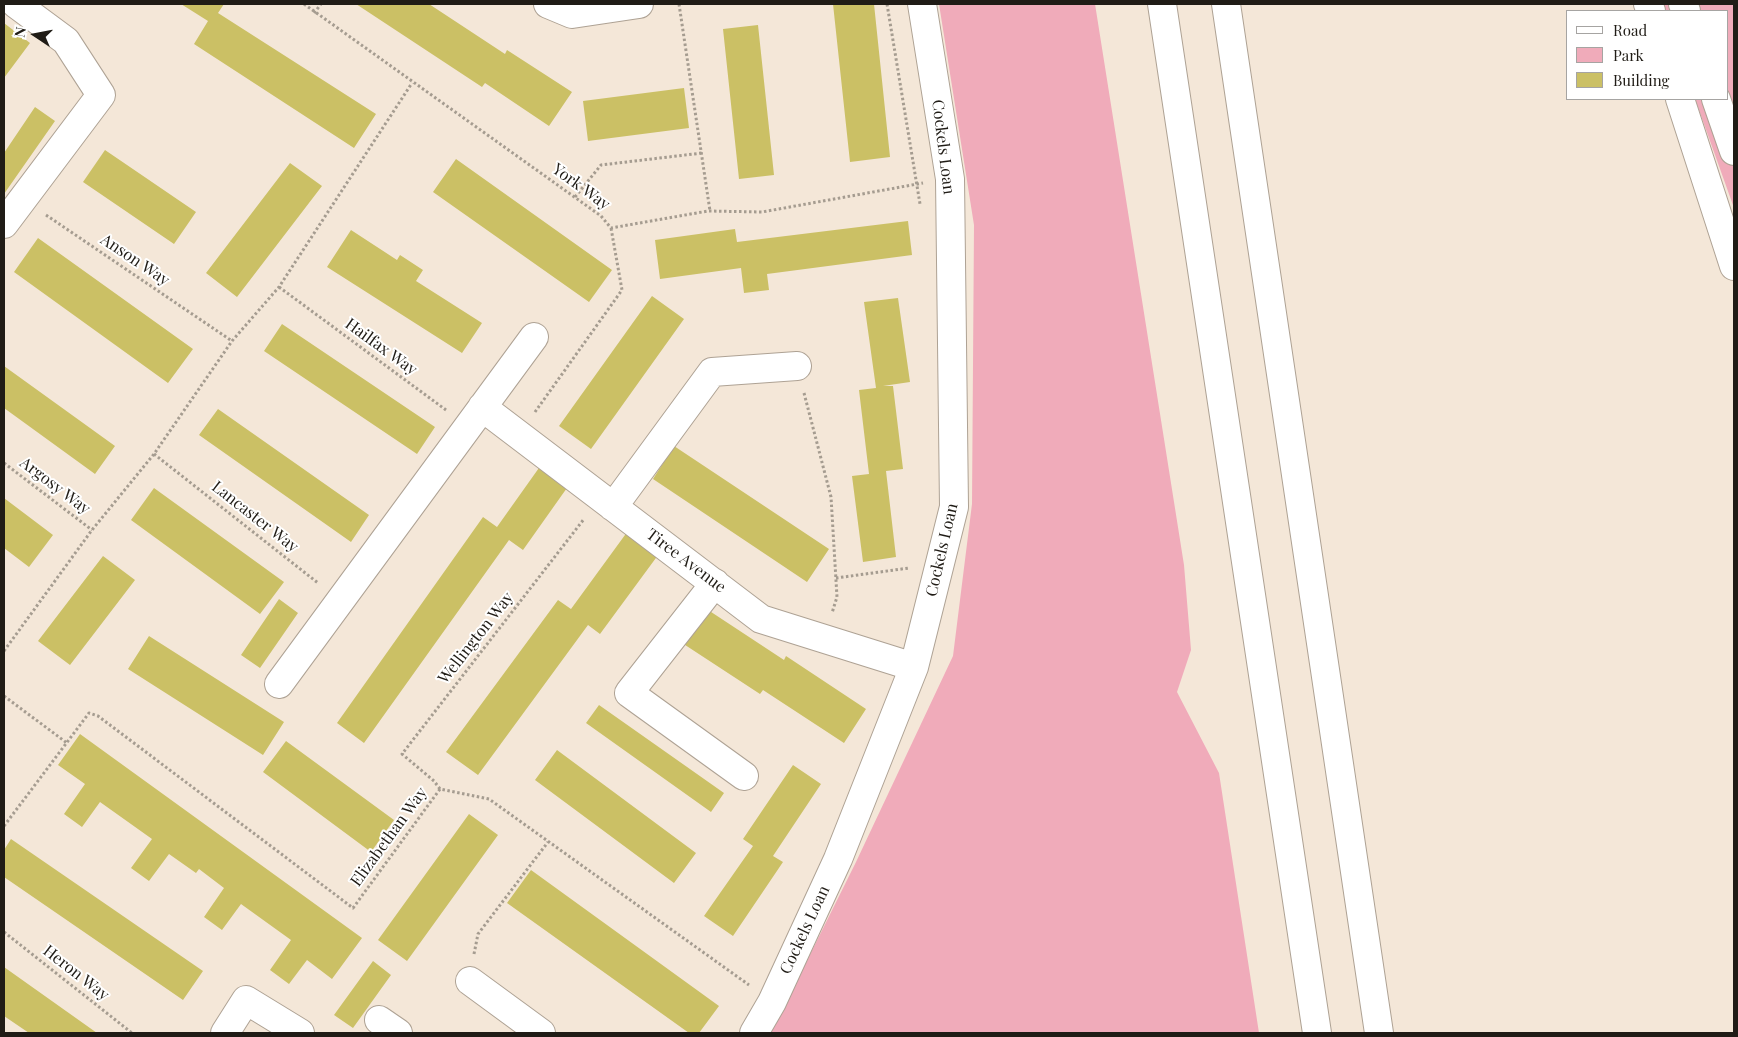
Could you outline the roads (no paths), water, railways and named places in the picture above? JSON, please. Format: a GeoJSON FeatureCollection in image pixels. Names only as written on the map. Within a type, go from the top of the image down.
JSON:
{"type":"FeatureCollection","features":[{"type":"Feature","properties":{"kind":"main road"},"geometry":{"type":"LineString","coordinates":[[4,224],[101,95],[66,41],[16,4]]}},
{"type":"Feature","properties":{"kind":"main road"},"geometry":{"type":"LineString","coordinates":[[548,4],[572,14],[639,4]]}},
{"type":"Feature","properties":{"kind":"main road","name":"Cockels Loan"},"geometry":{"type":"LineString","coordinates":[[754,1033],[772,1002],[838,859],[914,667],[954,507],[950,178],[922,4]]}},
{"type":"Feature","properties":{"kind":"main road"},"geometry":{"type":"LineString","coordinates":[[1162,4],[1317,1033]]}},
{"type":"Feature","properties":{"kind":"main road"},"geometry":{"type":"LineString","coordinates":[[1226,4],[1379,1033]]}},
{"type":"Feature","properties":{"kind":"main road"},"geometry":{"type":"LineString","coordinates":[[1680,100],[1734,266]]}},
{"type":"Feature","properties":{"kind":"main road"},"geometry":{"type":"LineString","coordinates":[[1716,100],[1734,151]]}},
{"type":"Feature","properties":{"kind":"main road"},"geometry":{"type":"LineString","coordinates":[[279,684],[534,337]]}},
{"type":"Feature","properties":{"kind":"main road"},"geometry":{"type":"LineString","coordinates":[[607,502],[712,372],[797,366]]}},
{"type":"Feature","properties":{"kind":"main road","name":"Tiree Avenue"},"geometry":{"type":"LineString","coordinates":[[476,417],[518,434],[761,619],[914,667]]}},
{"type":"Feature","properties":{"kind":"main road"},"geometry":{"type":"LineString","coordinates":[[715,583],[629,693],[744,776]]}},
{"type":"Feature","properties":{"kind":"main road"},"geometry":{"type":"LineString","coordinates":[[470,980],[549,1031]]}},
{"type":"Feature","properties":{"kind":"main road"},"geometry":{"type":"LineString","coordinates":[[225,1033],[246,1000],[300,1033]]}}]}
